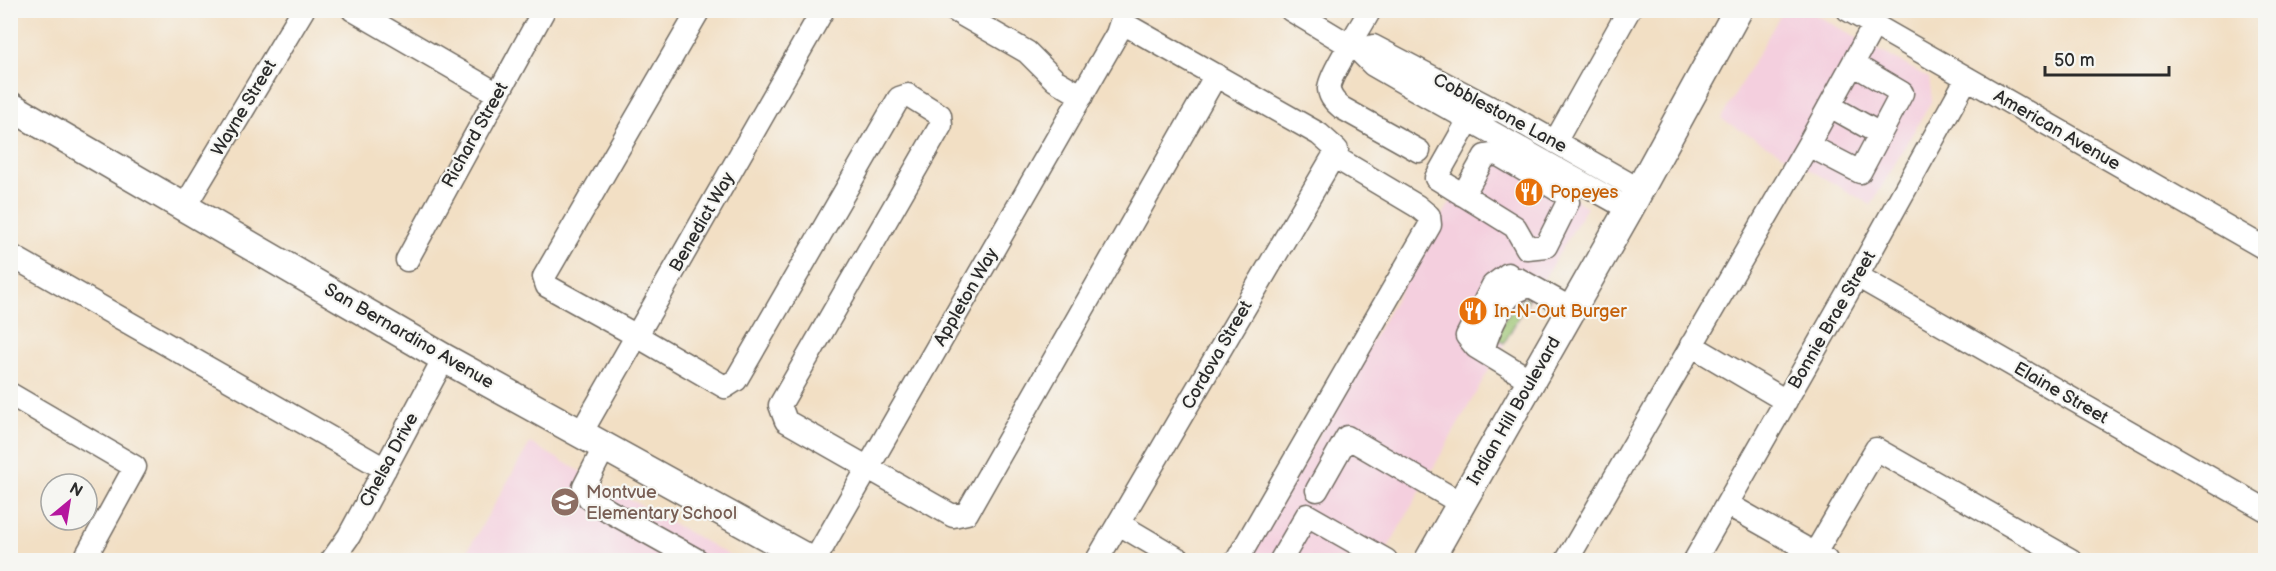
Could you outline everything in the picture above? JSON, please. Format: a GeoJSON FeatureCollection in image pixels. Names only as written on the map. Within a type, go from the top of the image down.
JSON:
{"type":"FeatureCollection","features":[{"type":"Feature","properties":{"kind":"main road","name":"Indian Hill Boulevard"},"geometry":{"type":"LineString","coordinates":[[1429,561],[1635,200],[1738,10]]}},
{"type":"Feature","properties":{"kind":"main road","name":"San Bernardino Avenue"},"geometry":{"type":"LineString","coordinates":[[10,106],[444,358],[810,561]]}},
{"type":"Feature","properties":{"kind":"street","name":"Wayne Street"},"geometry":{"type":"LineString","coordinates":[[185,206],[303,10]]}},
{"type":"Feature","properties":{"kind":"street"},"geometry":{"type":"LineString","coordinates":[[353,10],[498,94]]}},
{"type":"Feature","properties":{"kind":"street","name":"Richard Street"},"geometry":{"type":"LineString","coordinates":[[407,260],[544,10]]}},
{"type":"Feature","properties":{"kind":"street"},"geometry":{"type":"LineString","coordinates":[[699,10],[544,277],[547,286],[724,387],[736,380],[899,98],[908,94],[940,115],[941,125],[780,405],[786,421],[953,516],[967,513],[1216,75]]}},
{"type":"Feature","properties":{"kind":"street","name":"Benedict Way"},"geometry":{"type":"LineString","coordinates":[[697,561],[589,498],[584,487],[593,439],[637,336],[823,10]]}},
{"type":"Feature","properties":{"kind":"street"},"geometry":{"type":"LineString","coordinates":[[954,10],[1027,52],[1055,80],[1082,96]]}},
{"type":"Feature","properties":{"kind":"street","name":"Cobblestone Lane"},"geometry":{"type":"LineString","coordinates":[[1291,10],[1355,49],[1374,64],[1474,111],[1635,200]]}},
{"type":"Feature","properties":{"kind":"street"},"geometry":{"type":"LineString","coordinates":[[1370,10],[1355,49],[1331,77],[1329,90],[1331,96],[1342,108],[1419,151]]}},
{"type":"Feature","properties":{"kind":"street"},"geometry":{"type":"LineString","coordinates":[[1555,142],[1629,10]]}},
{"type":"Feature","properties":{"kind":"street","name":"American Avenue"},"geometry":{"type":"LineString","coordinates":[[1848,10],[2265,249]]}},
{"type":"Feature","properties":{"kind":"street"},"geometry":{"type":"LineString","coordinates":[[1121,22],[1319,134],[1335,153],[1429,216],[1430,225],[1237,561]]}},
{"type":"Feature","properties":{"kind":"street","name":"Appleton Way"},"geometry":{"type":"LineString","coordinates":[[815,561],[1082,96],[1121,22]]}},
{"type":"Feature","properties":{"kind":"street"},"geometry":{"type":"LineString","coordinates":[[1567,561],[1808,145],[1874,25]]}},
{"type":"Feature","properties":{"kind":"street"},"geometry":{"type":"LineString","coordinates":[[1808,145],[1860,172],[1902,93],[1853,64]]}},
{"type":"Feature","properties":{"kind":"street","name":"Bonnie Brae Street"},"geometry":{"type":"LineString","coordinates":[[1695,561],[1967,78]]}},
{"type":"Feature","properties":{"kind":"street"},"geometry":{"type":"LineString","coordinates":[[1830,105],[1880,134]]}},
{"type":"Feature","properties":{"kind":"street"},"geometry":{"type":"LineString","coordinates":[[1463,195],[1485,156],[1497,154],[1563,193],[1568,202],[1546,246],[1527,248],[1515,227],[1463,195],[1436,178],[1474,111]]}},
{"type":"Feature","properties":{"kind":"street","name":"Cobblestone Lane"},"geometry":{"type":"LineString","coordinates":[[1474,111],[1501,111],[1555,142],[1635,200]]}},
{"type":"Feature","properties":{"kind":"street","name":"Cordova Street"},"geometry":{"type":"LineString","coordinates":[[1097,561],[1335,153]]}},
{"type":"Feature","properties":{"kind":"street"},"geometry":{"type":"LineString","coordinates":[[10,255],[385,469]]}},
{"type":"Feature","properties":{"kind":"street"},"geometry":{"type":"LineString","coordinates":[[1532,381],[1476,347],[1467,336],[1493,285],[1504,271],[1572,309]]}},
{"type":"Feature","properties":{"kind":"street","name":"Elaine Street"},"geometry":{"type":"LineString","coordinates":[[1857,276],[2265,510]]}},
{"type":"Feature","properties":{"kind":"street"},"geometry":{"type":"LineString","coordinates":[[1489,355],[1484,346],[1509,297],[1518,290],[1530,286]]}},
{"type":"Feature","properties":{"kind":"street"},"geometry":{"type":"LineString","coordinates":[[1691,345],[1786,401]]}},
{"type":"Feature","properties":{"kind":"street","name":"Chelsa Drive"},"geometry":{"type":"LineString","coordinates":[[332,561],[349,536],[444,358]]}},
{"type":"Feature","properties":{"kind":"street"},"geometry":{"type":"LineString","coordinates":[[10,394],[135,467],[84,561]]}},
{"type":"Feature","properties":{"kind":"street"},"geometry":{"type":"LineString","coordinates":[[1317,490],[1347,437],[1462,504]]}},
{"type":"Feature","properties":{"kind":"street"},"geometry":{"type":"LineString","coordinates":[[1727,504],[1817,558],[1876,449],[2071,561]]}},
{"type":"Feature","properties":{"kind":"street"},"geometry":{"type":"LineString","coordinates":[[1281,561],[1307,515],[1378,556]]}},
{"type":"Feature","properties":{"kind":"street"},"geometry":{"type":"LineString","coordinates":[[1119,524],[1180,561]]}},
{"type":"Feature","properties":{"kind":"shaded area"},"geometry":{"type":"Polygon","coordinates":[[[1809,11],[1929,78],[1932,100],[1871,205],[1721,119],[1782,12],[1809,11]]]}},
{"type":"Feature","properties":{"kind":"shaded area"},"geometry":{"type":"Polygon","coordinates":[[[1484,142],[1587,207],[1486,375],[1381,560],[1248,560],[1484,142]]]}},
{"type":"Feature","properties":{"kind":"shaded area","name":"Montvue Elementary School"},"geometry":{"type":"Polygon","coordinates":[[[530,443],[738,560],[462,560],[530,443]]]}},
{"type":"Feature","properties":{"kind":"green space"},"geometry":{"type":"Polygon","coordinates":[[[1524,297],[1529,299],[1504,343],[1497,339],[1504,320],[1524,297]]]}},
{"type":"Feature","properties":{"kind":"place","name":"Popeyes"},"geometry":{"type":"Point","coordinates":[1529,192]}},
{"type":"Feature","properties":{"kind":"place","name":"In-N-Out Burger"},"geometry":{"type":"Point","coordinates":[1473,311]}},
{"type":"Feature","properties":{"kind":"place","name":"Montvue Elementary School"},"geometry":{"type":"Point","coordinates":[565,502]}}]}
